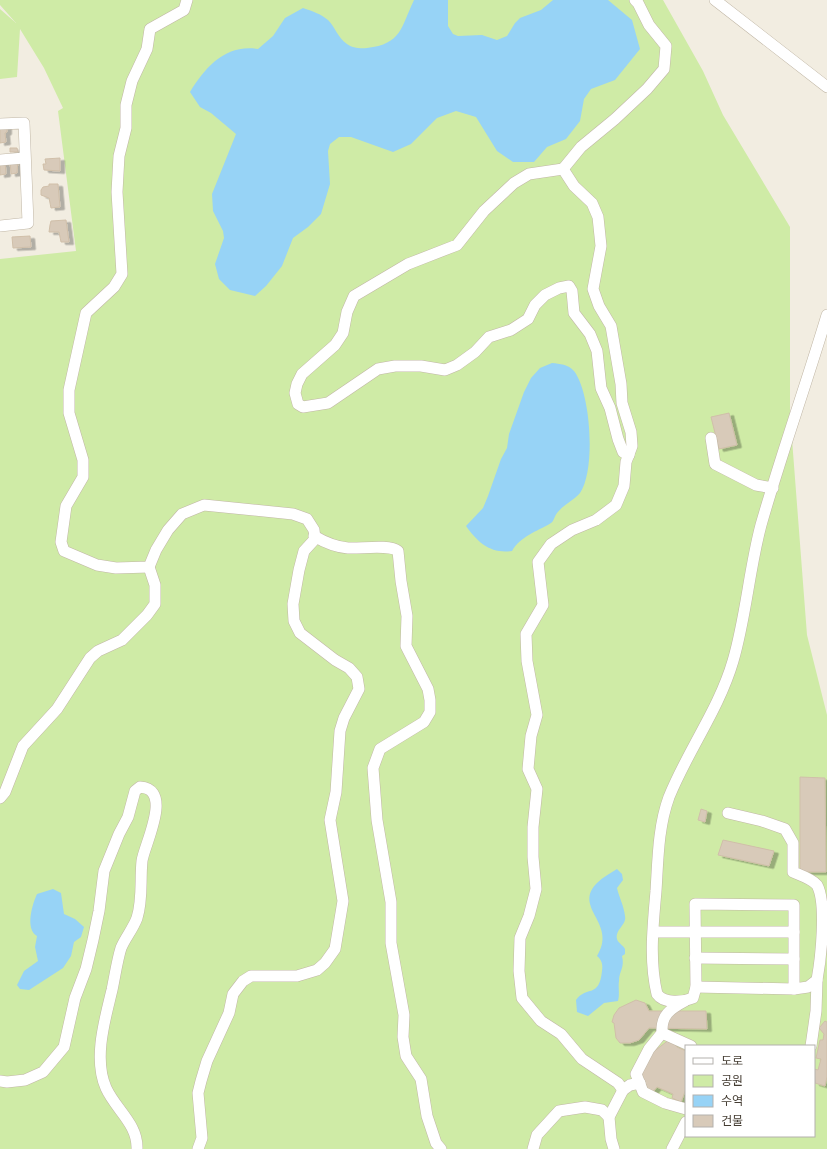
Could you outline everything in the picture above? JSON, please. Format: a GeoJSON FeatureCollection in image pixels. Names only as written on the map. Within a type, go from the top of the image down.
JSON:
{"type":"FeatureCollection","features":[{"type":"Feature","properties":{"kind":"street"},"geometry":{"type":"LineString","coordinates":[[149,567],[116,568],[97,565],[64,551],[61,542],[66,506],[83,477],[83,460],[69,413],[69,390],[86,313],[114,287],[122,274],[117,192],[119,156],[126,128],[126,105],[132,81],[147,49],[150,29],[184,10],[187,0]]}},
{"type":"Feature","properties":{"kind":"street"},"geometry":{"type":"LineString","coordinates":[[629,455],[623,452],[610,408],[602,388],[597,350],[590,334],[574,313],[572,291],[569,286],[559,288],[545,295],[535,304],[528,319],[511,330],[489,337],[475,352],[457,365],[445,370],[421,366],[394,366],[378,369],[328,403],[303,407],[298,404],[295,393],[297,384],[302,374],[335,345],[343,333],[347,312],[354,296],[408,264],[457,245],[484,212],[514,183],[529,174],[563,169],[581,147],[615,119],[664,69],[666,46],[649,25],[638,2],[635,0]]}},
{"type":"Feature","properties":{"kind":"street"},"geometry":{"type":"LineString","coordinates":[[715,0],[827,86]]}},
{"type":"Feature","properties":{"kind":"street"},"geometry":{"type":"LineString","coordinates":[[0,124],[24,123],[24,158],[28,223],[0,226]]}},
{"type":"Feature","properties":{"kind":"street"},"geometry":{"type":"LineString","coordinates":[[0,160],[24,158]]}},
{"type":"Feature","properties":{"kind":"street"},"geometry":{"type":"LineString","coordinates":[[563,169],[574,186],[592,203],[598,217],[601,246],[593,289],[599,306],[611,326],[621,384],[622,403],[631,432],[632,446],[626,462],[624,486],[616,506],[596,520],[572,530],[551,544],[538,562],[543,605],[526,634],[527,661],[537,714],[531,736],[528,769],[537,789],[533,827],[533,857],[536,889],[529,916],[520,938],[519,971],[522,998],[541,1021],[561,1034],[582,1059],[618,1083],[623,1090]]}},
{"type":"Feature","properties":{"kind":"street"},"geometry":{"type":"LineString","coordinates":[[686,1001],[664,1000],[657,994],[653,968],[654,919],[662,820],[678,777],[705,724],[732,663],[742,626],[761,527],[827,314]]}},
{"type":"Feature","properties":{"kind":"street"},"geometry":{"type":"LineString","coordinates":[[711,438],[715,464],[737,477],[756,485],[773,488]]}},
{"type":"Feature","properties":{"kind":"street"},"geometry":{"type":"LineString","coordinates":[[0,798],[5,792],[23,746],[57,709],[90,658],[98,651],[122,640],[147,615],[154,604],[155,585],[149,567],[156,550],[168,530],[182,514],[204,504],[243,510],[293,514],[307,519],[314,530],[315,539],[304,551],[299,570],[293,604],[294,621],[300,633],[335,660],[349,668],[357,677],[359,689],[344,718],[340,731],[336,792],[330,820],[343,901],[335,950],[325,963],[316,970],[297,976],[251,976],[243,981],[233,994],[229,1013],[207,1061],[198,1093],[202,1138],[198,1149]]}},
{"type":"Feature","properties":{"kind":"street"},"geometry":{"type":"LineString","coordinates":[[314,536],[326,542],[346,548],[388,548],[398,551],[400,581],[407,616],[406,646],[428,689],[430,712],[424,722],[380,749],[373,768],[377,820],[391,902],[391,943],[404,1015],[403,1037],[406,1056],[420,1079],[427,1116],[436,1143],[440,1149]]}},
{"type":"Feature","properties":{"kind":"street"},"geometry":{"type":"LineString","coordinates":[[0,1081],[25,1080],[43,1072],[64,1047],[75,998],[86,969],[93,940],[99,911],[104,871],[119,834],[128,817],[135,791],[140,787],[146,788],[153,793],[156,800],[156,818],[142,860],[142,888],[137,918],[122,947],[103,1024],[101,1065],[106,1088],[120,1112],[132,1125],[138,1142],[137,1149]]}},
{"type":"Feature","properties":{"kind":"street"},"geometry":{"type":"LineString","coordinates":[[728,813],[762,821],[785,829],[793,843],[793,872],[804,876],[817,885],[824,907],[820,962],[817,980],[816,1011],[811,1045]]}},
{"type":"Feature","properties":{"kind":"street"},"geometry":{"type":"LineString","coordinates":[[685,1108],[665,1103],[643,1092],[636,1074],[650,1049],[662,1033],[661,1023],[670,1009],[693,998],[696,987],[695,904],[794,905],[794,988]]}},
{"type":"Feature","properties":{"kind":"street"},"geometry":{"type":"LineString","coordinates":[[654,932],[794,932]]}},
{"type":"Feature","properties":{"kind":"street"},"geometry":{"type":"LineString","coordinates":[[695,958],[794,959]]}},
{"type":"Feature","properties":{"kind":"street"},"geometry":{"type":"LineString","coordinates":[[696,987],[794,988],[808,987],[817,980]]}},
{"type":"Feature","properties":{"kind":"street"},"geometry":{"type":"LineString","coordinates":[[662,1033],[689,1045]]}},
{"type":"Feature","properties":{"kind":"street"},"geometry":{"type":"LineString","coordinates":[[614,1149],[611,1139],[609,1117],[623,1090],[630,1085],[640,1083]]}},
{"type":"Feature","properties":{"kind":"street"},"geometry":{"type":"LineString","coordinates":[[533,1149],[537,1135],[559,1111],[585,1107],[602,1110],[609,1117]]}},
{"type":"Feature","properties":{"kind":"street"},"geometry":{"type":"LineString","coordinates":[[672,1149],[685,1124]]}},
{"type":"Feature","properties":{"kind":"green space"},"geometry":{"type":"Polygon","coordinates":[[[0,0],[663,0],[703,71],[723,115],[790,227],[790,413],[807,635],[827,715],[827,1149],[0,1149],[0,259],[76,251],[58,111],[63,108],[44,68],[20,29],[17,77],[0,79],[0,9],[16,23],[0,5],[0,0]]]}},
{"type":"Feature","properties":{"kind":"water"},"geometry":{"type":"Polygon","coordinates":[[[414,0],[448,0],[448,26],[453,34],[458,36],[482,35],[497,40],[507,36],[520,18],[541,10],[553,0],[608,0],[632,20],[640,49],[615,80],[591,89],[584,99],[580,121],[566,139],[547,147],[534,162],[513,162],[497,151],[476,117],[456,111],[437,118],[411,144],[393,152],[351,137],[339,137],[330,144],[328,151],[330,184],[321,214],[308,227],[293,238],[282,266],[266,286],[255,296],[230,290],[219,279],[215,264],[224,238],[223,231],[213,211],[212,194],[236,134],[211,113],[200,107],[190,92],[196,82],[210,66],[227,54],[236,50],[247,48],[258,49],[273,36],[285,18],[303,8],[319,14],[328,20],[344,42],[357,48],[365,48],[379,46],[394,38],[403,26],[414,0]]]}},
{"type":"Feature","properties":{"kind":"water"},"geometry":{"type":"Polygon","coordinates":[[[552,363],[567,366],[574,371],[580,382],[584,396],[588,413],[590,450],[585,482],[580,493],[559,510],[552,522],[524,538],[512,551],[498,551],[491,549],[475,538],[466,526],[483,508],[501,459],[507,448],[509,434],[524,392],[531,378],[540,368],[552,363]]]}},
{"type":"Feature","properties":{"kind":"water"},"geometry":{"type":"Polygon","coordinates":[[[617,869],[622,874],[623,880],[617,888],[625,916],[624,922],[617,936],[617,939],[625,949],[625,954],[622,956],[623,964],[619,978],[619,998],[618,1001],[604,1003],[588,1016],[577,1012],[576,1000],[584,993],[595,989],[600,980],[602,967],[601,961],[597,956],[602,944],[602,934],[600,925],[589,900],[591,892],[597,883],[617,869]]]}},
{"type":"Feature","properties":{"kind":"water"},"geometry":{"type":"Polygon","coordinates":[[[53,889],[61,893],[64,914],[75,919],[84,927],[81,937],[74,942],[71,956],[63,968],[29,990],[20,989],[17,985],[24,971],[38,961],[35,947],[37,936],[33,933],[30,923],[33,904],[37,894],[53,889]]]}},
{"type":"Feature","properties":{"kind":"building"},"geometry":{"type":"Polygon","coordinates":[[[0,125],[7,125],[7,132],[5,133],[6,142],[0,143],[0,125]]]}},
{"type":"Feature","properties":{"kind":"building"},"geometry":{"type":"Polygon","coordinates":[[[10,148],[17,148],[18,152],[10,152],[10,148]]]}},
{"type":"Feature","properties":{"kind":"building"},"geometry":{"type":"Polygon","coordinates":[[[60,158],[60,171],[44,170],[43,164],[46,164],[45,159],[60,158]]]}},
{"type":"Feature","properties":{"kind":"building"},"geometry":{"type":"Polygon","coordinates":[[[5,160],[6,174],[0,175],[0,161],[5,160]]]}},
{"type":"Feature","properties":{"kind":"building"},"geometry":{"type":"Polygon","coordinates":[[[10,160],[18,160],[17,173],[11,174],[10,160]]]}},
{"type":"Feature","properties":{"kind":"building"},"geometry":{"type":"Polygon","coordinates":[[[49,184],[58,184],[60,207],[51,208],[49,198],[41,195],[41,190],[43,187],[49,186],[49,184]]]}},
{"type":"Feature","properties":{"kind":"building"},"geometry":{"type":"Polygon","coordinates":[[[66,220],[69,242],[61,242],[59,232],[49,232],[50,225],[51,221],[66,220]]]}},
{"type":"Feature","properties":{"kind":"building"},"geometry":{"type":"Polygon","coordinates":[[[30,236],[31,247],[13,248],[12,237],[30,236]]]}},
{"type":"Feature","properties":{"kind":"building"},"geometry":{"type":"Polygon","coordinates":[[[729,413],[737,445],[719,449],[711,417],[729,413]]]}},
{"type":"Feature","properties":{"kind":"building"},"geometry":{"type":"Polygon","coordinates":[[[800,777],[825,778],[826,872],[800,872],[800,777]]]}},
{"type":"Feature","properties":{"kind":"building"},"geometry":{"type":"Polygon","coordinates":[[[701,809],[707,811],[705,822],[698,820],[701,809]]]}},
{"type":"Feature","properties":{"kind":"building"},"geometry":{"type":"Polygon","coordinates":[[[723,840],[774,851],[769,866],[718,855],[723,840]]]}},
{"type":"Feature","properties":{"kind":"building"},"geometry":{"type":"Polygon","coordinates":[[[636,1000],[645,1003],[649,1011],[706,1011],[707,1029],[649,1028],[639,1040],[630,1043],[620,1043],[616,1038],[614,1023],[612,1022],[614,1015],[619,1008],[636,1000]]]}},
{"type":"Feature","properties":{"kind":"building"},"geometry":{"type":"Polygon","coordinates":[[[825,1021],[827,1022],[827,1077],[825,1086],[815,1083],[815,1069],[818,1070],[821,1059],[816,1058],[820,1040],[823,1040],[824,1034],[819,1028],[825,1021]]]}},
{"type":"Feature","properties":{"kind":"building"},"geometry":{"type":"Polygon","coordinates":[[[670,1039],[677,1047],[685,1051],[685,1092],[681,1102],[672,1098],[673,1094],[657,1087],[651,1094],[635,1066],[670,1039]]]}}]}
